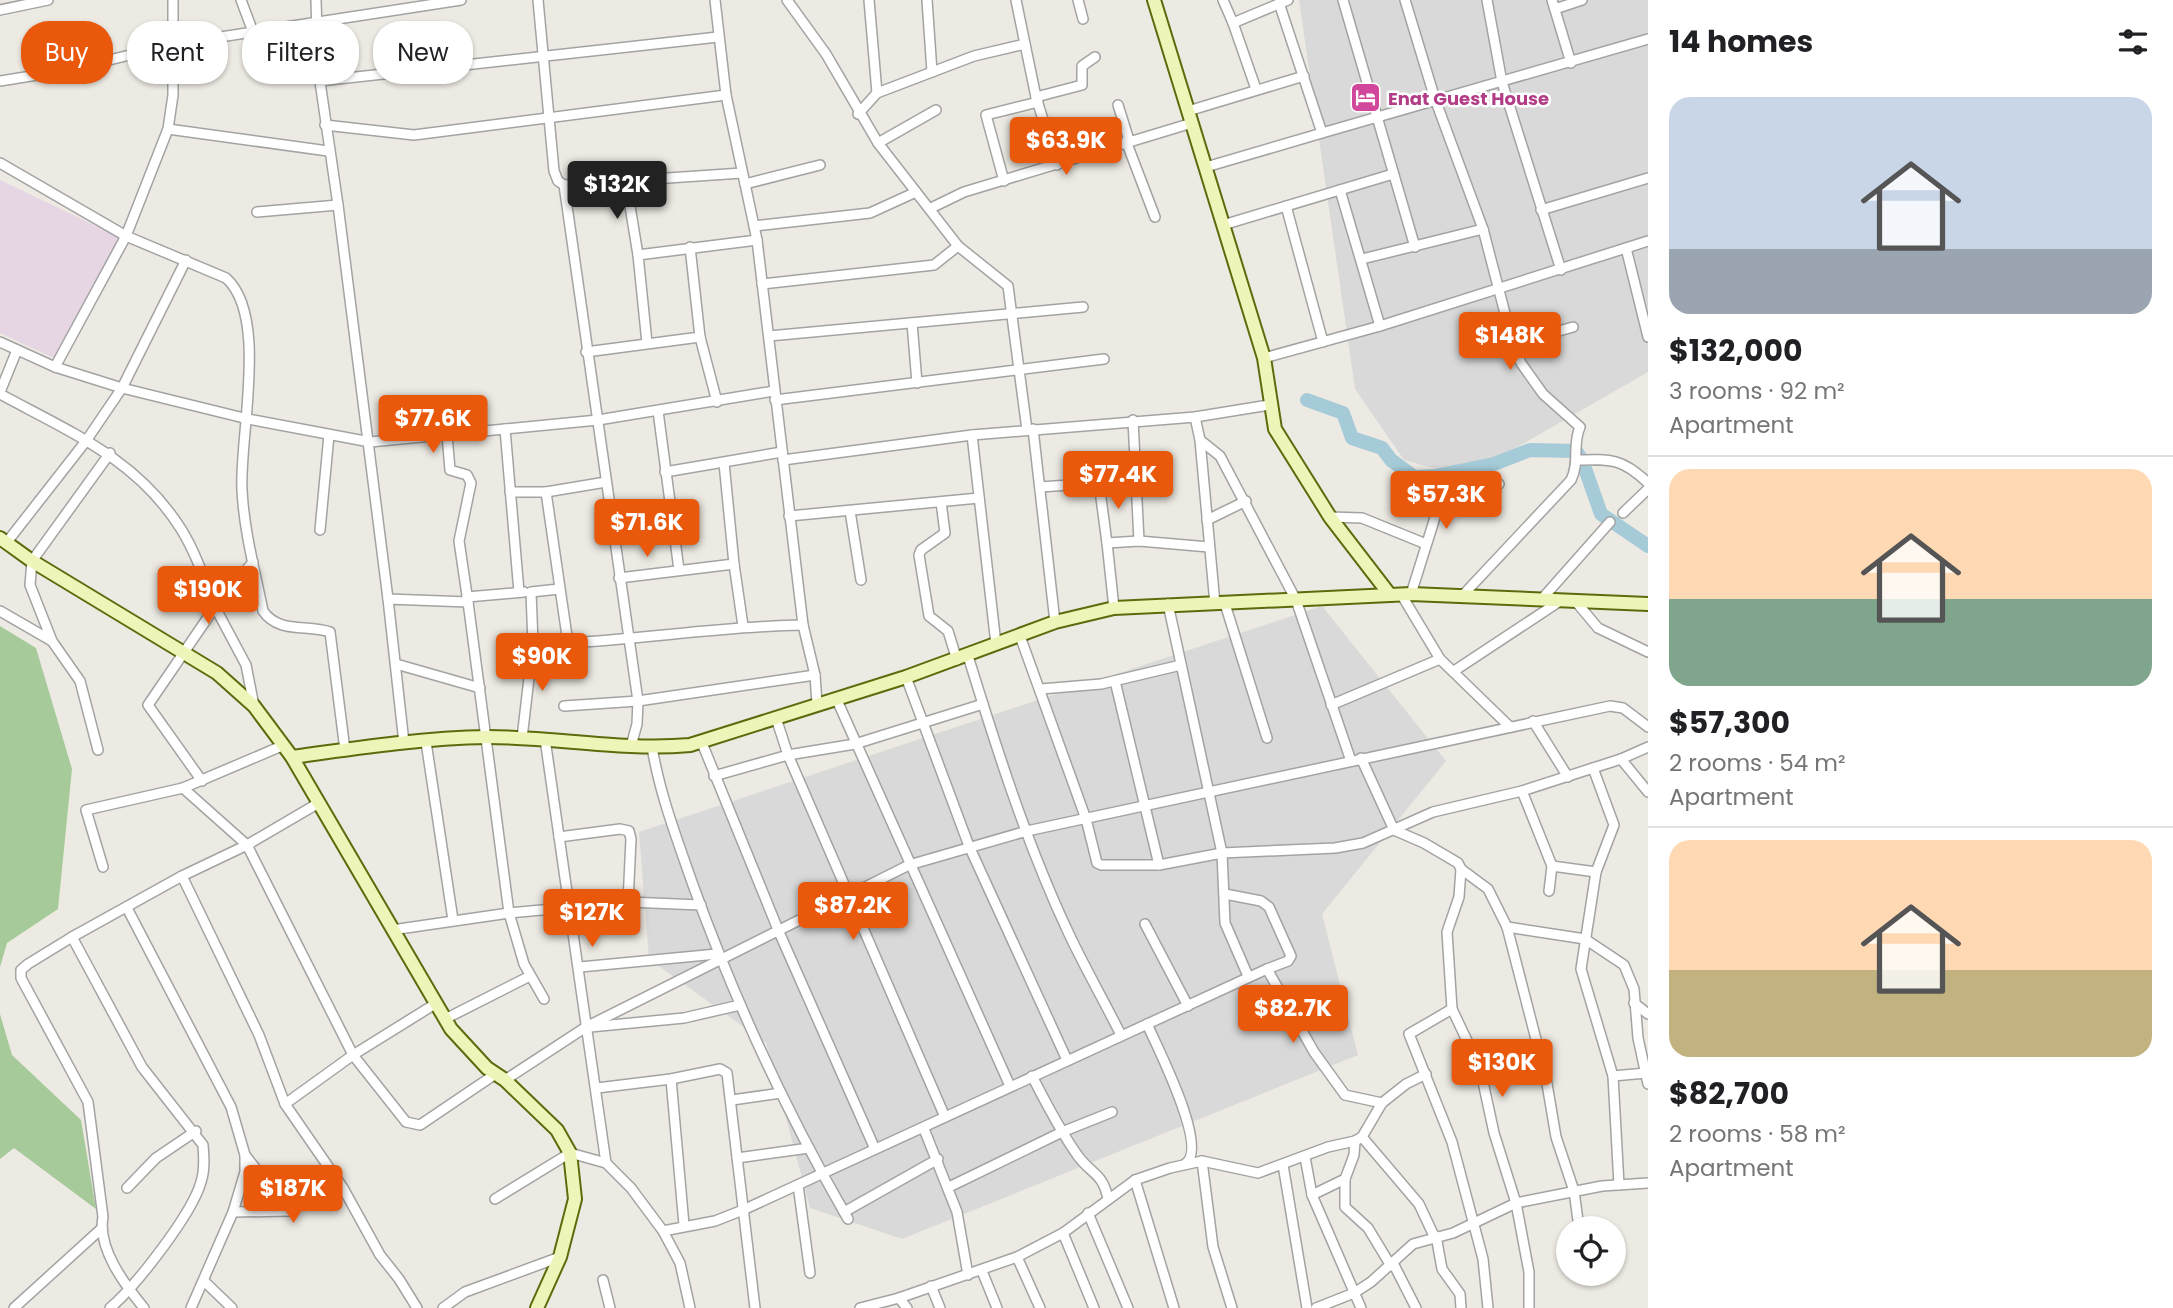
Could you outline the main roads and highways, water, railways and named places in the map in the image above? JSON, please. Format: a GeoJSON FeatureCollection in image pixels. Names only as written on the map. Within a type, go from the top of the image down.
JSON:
{"type":"FeatureCollection","features":[{"type":"Feature","properties":{"kind":"waterway"},"geometry":{"type":"LineString","coordinates":[[1307,400],[1343,413],[1352,438],[1382,448],[1391,460],[1414,477],[1435,476],[1494,464],[1530,450],[1576,451],[1582,460],[1601,514],[1648,546]]}},
{"type":"Feature","properties":{"kind":"place","name":"Enat Guest House"},"geometry":{"type":"Point","coordinates":[1365,98]}}]}
